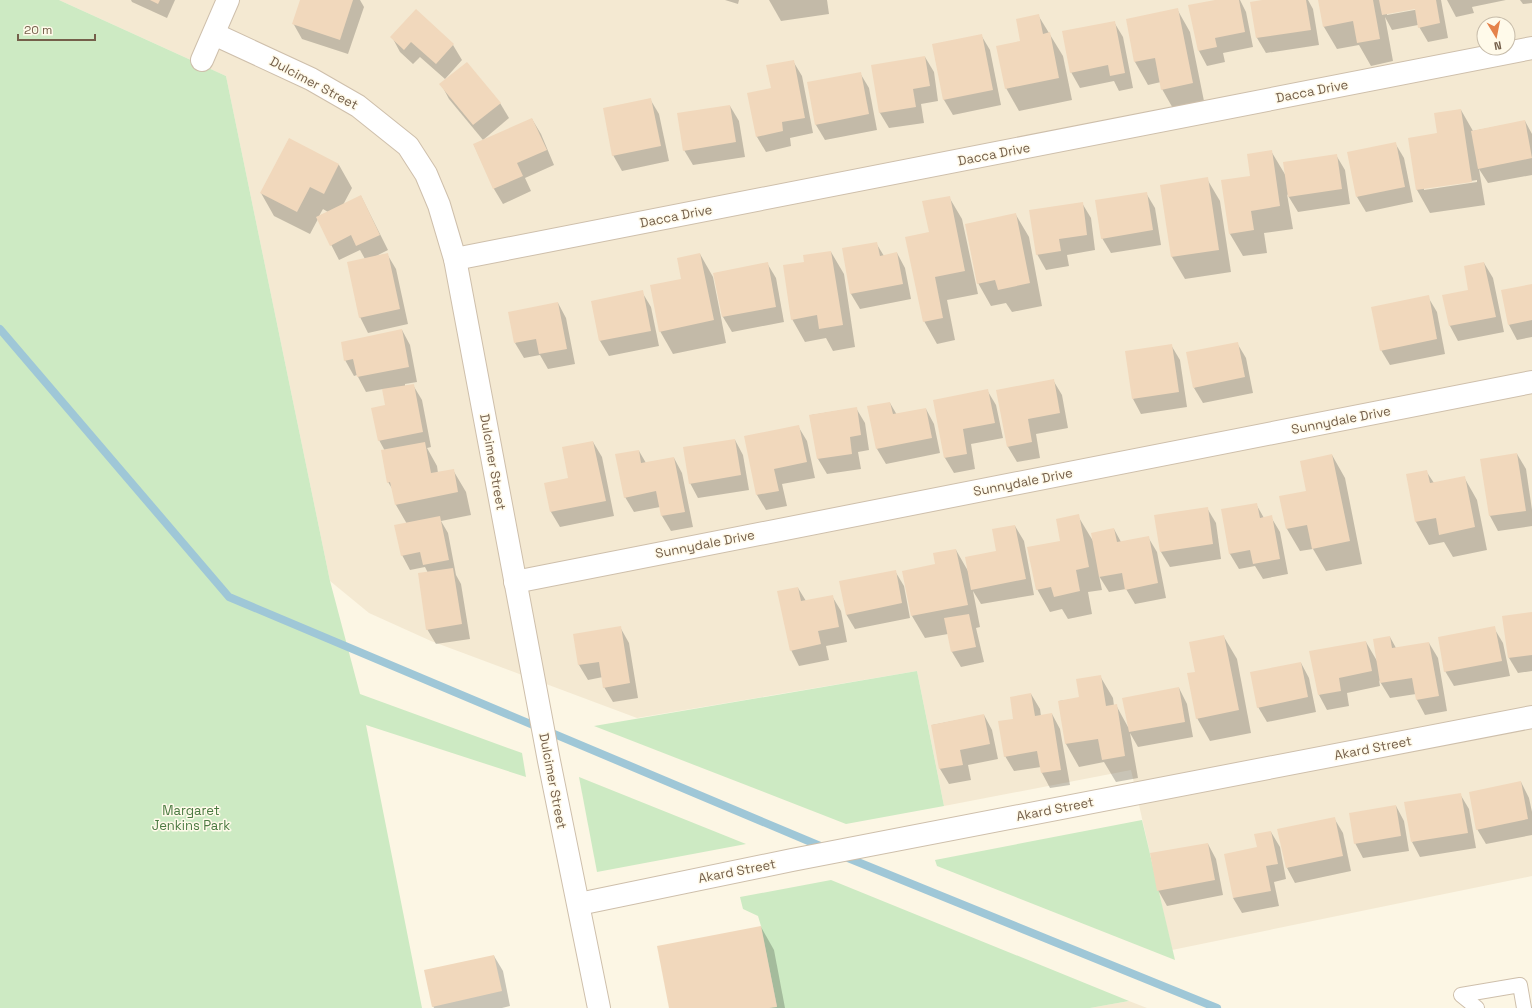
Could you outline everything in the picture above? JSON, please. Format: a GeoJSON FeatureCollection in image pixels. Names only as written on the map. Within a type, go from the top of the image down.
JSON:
{"type":"FeatureCollection","features":[{"type":"Feature","properties":{"kind":"street"},"geometry":{"type":"LineString","coordinates":[[202,60],[228,0]]}},
{"type":"Feature","properties":{"kind":"street","name":"Dulcimer Street"},"geometry":{"type":"LineString","coordinates":[[214,34],[310,79],[358,106],[408,146],[426,174],[439,205],[455,259],[537,700],[599,1008]]}},
{"type":"Feature","properties":{"kind":"street","name":"Dacca Drive"},"geometry":{"type":"LineString","coordinates":[[455,259],[1532,48]]}},
{"type":"Feature","properties":{"kind":"street","name":"Sunnydale Drive"},"geometry":{"type":"LineString","coordinates":[[515,582],[1532,382]]}},
{"type":"Feature","properties":{"kind":"street","name":"Akard Street"},"geometry":{"type":"LineString","coordinates":[[579,904],[792,860],[1532,717]]}},
{"type":"Feature","properties":{"kind":"lane"},"geometry":{"type":"LineString","coordinates":[[1477,1008],[1460,996],[1520,985],[1524,1008]]}},
{"type":"Feature","properties":{"kind":"shaded area"},"geometry":{"type":"Polygon","coordinates":[[[59,0],[1532,0],[1532,876],[1172,950],[1131,770],[944,806],[917,671],[637,718],[431,641],[369,613],[330,581],[226,76],[59,0]]]}},
{"type":"Feature","properties":{"kind":"shaded area"},"geometry":{"type":"Polygon","coordinates":[[[1129,1001],[1147,1008],[1090,1008],[1129,1001]]]}},
{"type":"Feature","properties":{"kind":"green space","name":"Margaret Jenkins Park"},"geometry":{"type":"Polygon","coordinates":[[[0,0],[59,0],[226,76],[330,581],[360,694],[522,753],[526,777],[366,725],[422,1008],[0,1008],[0,0]]]}},
{"type":"Feature","properties":{"kind":"green space"},"geometry":{"type":"Polygon","coordinates":[[[917,671],[944,806],[846,824],[594,726],[917,671]]]}},
{"type":"Feature","properties":{"kind":"green space"},"geometry":{"type":"Polygon","coordinates":[[[579,777],[746,844],[597,872],[579,777]]]}},
{"type":"Feature","properties":{"kind":"green space"},"geometry":{"type":"Polygon","coordinates":[[[1142,820],[1175,960],[937,866],[935,860],[1142,820]]]}},
{"type":"Feature","properties":{"kind":"green space"},"geometry":{"type":"Polygon","coordinates":[[[831,880],[1129,1001],[1090,1008],[769,1008],[777,1006],[761,926],[758,916],[743,909],[740,897],[831,880]]]}},
{"type":"Feature","properties":{"kind":"building"},"geometry":{"type":"Polygon","coordinates":[[[150,0],[160,0],[158,4],[150,0]]]}},
{"type":"Feature","properties":{"kind":"building"},"geometry":{"type":"Polygon","coordinates":[[[300,0],[353,0],[340,40],[292,24],[300,0]]]}},
{"type":"Feature","properties":{"kind":"building"},"geometry":{"type":"Polygon","coordinates":[[[1215,0],[1239,0],[1245,32],[1215,38],[1217,47],[1198,51],[1188,5],[1215,0]]]}},
{"type":"Feature","properties":{"kind":"building"},"geometry":{"type":"Polygon","coordinates":[[[1262,0],[1306,0],[1311,30],[1256,38],[1250,2],[1262,0]]]}},
{"type":"Feature","properties":{"kind":"building"},"geometry":{"type":"Polygon","coordinates":[[[1318,0],[1373,0],[1380,39],[1357,43],[1353,21],[1323,27],[1318,0]]]}},
{"type":"Feature","properties":{"kind":"building"},"geometry":{"type":"Polygon","coordinates":[[[1379,0],[1436,0],[1440,23],[1418,28],[1415,9],[1382,15],[1379,0]]]}},
{"type":"Feature","properties":{"kind":"building"},"geometry":{"type":"Polygon","coordinates":[[[1178,8],[1193,83],[1161,90],[1155,58],[1134,62],[1126,19],[1178,8]]]}},
{"type":"Feature","properties":{"kind":"building"},"geometry":{"type":"Polygon","coordinates":[[[416,9],[454,44],[436,64],[411,42],[404,50],[390,37],[416,9]]]}},
{"type":"Feature","properties":{"kind":"building"},"geometry":{"type":"Polygon","coordinates":[[[1039,14],[1043,34],[1050,32],[1059,78],[1005,89],[996,46],[1020,41],[1016,19],[1039,14]]]}},
{"type":"Feature","properties":{"kind":"building"},"geometry":{"type":"Polygon","coordinates":[[[1115,21],[1125,73],[1110,76],[1108,65],[1070,73],[1062,31],[1115,21]]]}},
{"type":"Feature","properties":{"kind":"building"},"geometry":{"type":"Polygon","coordinates":[[[982,34],[993,90],[943,100],[932,44],[982,34]]]}},
{"type":"Feature","properties":{"kind":"building"},"geometry":{"type":"Polygon","coordinates":[[[925,56],[930,86],[913,89],[916,107],[879,113],[871,65],[925,56]]]}},
{"type":"Feature","properties":{"kind":"building"},"geometry":{"type":"Polygon","coordinates":[[[794,60],[805,118],[782,122],[783,131],[756,137],[747,93],[771,88],[766,65],[794,60]]]}},
{"type":"Feature","properties":{"kind":"building"},"geometry":{"type":"Polygon","coordinates":[[[467,62],[501,103],[473,125],[439,84],[467,62]]]}},
{"type":"Feature","properties":{"kind":"building"},"geometry":{"type":"Polygon","coordinates":[[[861,72],[869,114],[815,125],[807,82],[861,72]]]}},
{"type":"Feature","properties":{"kind":"building"},"geometry":{"type":"Polygon","coordinates":[[[651,98],[661,146],[612,156],[603,108],[651,98]]]}},
{"type":"Feature","properties":{"kind":"building"},"geometry":{"type":"Polygon","coordinates":[[[730,105],[736,142],[683,151],[677,113],[730,105]]]}},
{"type":"Feature","properties":{"kind":"building"},"geometry":{"type":"Polygon","coordinates":[[[1461,109],[1472,182],[1416,190],[1408,138],[1437,133],[1434,113],[1461,109]]]}},
{"type":"Feature","properties":{"kind":"building"},"geometry":{"type":"Polygon","coordinates":[[[532,118],[547,150],[517,163],[523,176],[493,189],[473,144],[532,118]]]}},
{"type":"Feature","properties":{"kind":"building"},"geometry":{"type":"Polygon","coordinates":[[[1525,120],[1532,158],[1478,169],[1471,131],[1525,120]]]}},
{"type":"Feature","properties":{"kind":"building"},"geometry":{"type":"Polygon","coordinates":[[[289,138],[339,164],[324,194],[310,187],[297,212],[260,193],[289,138]]]}},
{"type":"Feature","properties":{"kind":"building"},"geometry":{"type":"Polygon","coordinates":[[[1396,142],[1405,187],[1356,197],[1347,152],[1396,142]]]}},
{"type":"Feature","properties":{"kind":"building"},"geometry":{"type":"Polygon","coordinates":[[[1272,150],[1280,206],[1251,211],[1254,230],[1229,234],[1221,180],[1250,176],[1247,154],[1272,150]]]}},
{"type":"Feature","properties":{"kind":"building"},"geometry":{"type":"Polygon","coordinates":[[[1337,154],[1342,189],[1288,197],[1283,162],[1337,154]]]}},
{"type":"Feature","properties":{"kind":"building"},"geometry":{"type":"Polygon","coordinates":[[[1208,177],[1219,250],[1171,257],[1160,185],[1208,177]]]}},
{"type":"Feature","properties":{"kind":"building"},"geometry":{"type":"Polygon","coordinates":[[[1147,192],[1153,230],[1101,239],[1095,200],[1147,192]]]}},
{"type":"Feature","properties":{"kind":"building"},"geometry":{"type":"Polygon","coordinates":[[[361,195],[380,235],[356,246],[351,235],[330,246],[316,217],[361,195]]]}},
{"type":"Feature","properties":{"kind":"building"},"geometry":{"type":"Polygon","coordinates":[[[950,196],[965,271],[935,277],[943,318],[923,322],[905,237],[929,232],[922,201],[950,196]]]}},
{"type":"Feature","properties":{"kind":"building"},"geometry":{"type":"Polygon","coordinates":[[[1083,202],[1087,235],[1059,239],[1061,251],[1036,255],[1029,210],[1083,202]]]}},
{"type":"Feature","properties":{"kind":"building"},"geometry":{"type":"Polygon","coordinates":[[[1016,213],[1030,283],[998,290],[995,280],[977,284],[965,224],[1016,213]]]}},
{"type":"Feature","properties":{"kind":"building"},"geometry":{"type":"Polygon","coordinates":[[[877,242],[880,256],[897,252],[903,284],[850,294],[842,248],[877,242]]]}},
{"type":"Feature","properties":{"kind":"building"},"geometry":{"type":"Polygon","coordinates":[[[831,251],[843,325],[819,329],[817,315],[791,320],[783,265],[804,262],[803,255],[831,251]]]}},
{"type":"Feature","properties":{"kind":"building"},"geometry":{"type":"Polygon","coordinates":[[[388,253],[400,309],[359,318],[347,262],[388,253]]]}},
{"type":"Feature","properties":{"kind":"building"},"geometry":{"type":"Polygon","coordinates":[[[700,253],[714,320],[659,332],[650,285],[681,279],[677,258],[700,253]]]}},
{"type":"Feature","properties":{"kind":"building"},"geometry":{"type":"Polygon","coordinates":[[[768,262],[776,307],[722,317],[713,273],[768,262]]]}},
{"type":"Feature","properties":{"kind":"building"},"geometry":{"type":"Polygon","coordinates":[[[1484,262],[1496,317],[1449,326],[1442,295],[1468,290],[1464,266],[1484,262]]]}},
{"type":"Feature","properties":{"kind":"building"},"geometry":{"type":"Polygon","coordinates":[[[1532,284],[1532,320],[1508,325],[1501,290],[1532,284]]]}},
{"type":"Feature","properties":{"kind":"building"},"geometry":{"type":"Polygon","coordinates":[[[643,290],[651,331],[599,341],[591,301],[643,290]]]}},
{"type":"Feature","properties":{"kind":"building"},"geometry":{"type":"Polygon","coordinates":[[[1429,295],[1437,339],[1380,351],[1371,307],[1429,295]]]}},
{"type":"Feature","properties":{"kind":"building"},"geometry":{"type":"Polygon","coordinates":[[[558,302],[567,349],[539,354],[536,339],[514,343],[508,312],[558,302]]]}},
{"type":"Feature","properties":{"kind":"building"},"geometry":{"type":"Polygon","coordinates":[[[402,329],[409,367],[357,377],[353,359],[344,361],[341,342],[402,329]]]}},
{"type":"Feature","properties":{"kind":"building"},"geometry":{"type":"Polygon","coordinates":[[[1238,342],[1245,377],[1193,388],[1186,352],[1238,342]]]}},
{"type":"Feature","properties":{"kind":"building"},"geometry":{"type":"Polygon","coordinates":[[[1172,344],[1179,392],[1132,399],[1125,351],[1172,344]]]}},
{"type":"Feature","properties":{"kind":"building"},"geometry":{"type":"Polygon","coordinates":[[[1054,379],[1060,413],[1028,419],[1032,442],[1007,447],[996,390],[1054,379]]]}},
{"type":"Feature","properties":{"kind":"building"},"geometry":{"type":"Polygon","coordinates":[[[414,384],[423,432],[378,441],[371,408],[385,405],[382,389],[414,384]]]}},
{"type":"Feature","properties":{"kind":"building"},"geometry":{"type":"Polygon","coordinates":[[[988,389],[995,423],[963,429],[967,454],[944,458],[933,400],[988,389]]]}},
{"type":"Feature","properties":{"kind":"building"},"geometry":{"type":"Polygon","coordinates":[[[890,402],[893,414],[926,408],[932,438],[876,449],[867,406],[890,402]]]}},
{"type":"Feature","properties":{"kind":"building"},"geometry":{"type":"Polygon","coordinates":[[[857,407],[861,435],[850,437],[852,454],[817,459],[809,415],[857,407]]]}},
{"type":"Feature","properties":{"kind":"building"},"geometry":{"type":"Polygon","coordinates":[[[799,425],[807,462],[774,469],[779,491],[756,495],[744,436],[799,425]]]}},
{"type":"Feature","properties":{"kind":"building"},"geometry":{"type":"Polygon","coordinates":[[[735,439],[741,475],[689,484],[683,447],[735,439]]]}},
{"type":"Feature","properties":{"kind":"building"},"geometry":{"type":"Polygon","coordinates":[[[593,441],[606,501],[550,512],[544,483],[568,478],[562,447],[593,441]]]}},
{"type":"Feature","properties":{"kind":"building"},"geometry":{"type":"Polygon","coordinates":[[[425,442],[431,473],[454,469],[458,492],[395,505],[390,482],[387,483],[381,450],[425,442]]]}},
{"type":"Feature","properties":{"kind":"building"},"geometry":{"type":"Polygon","coordinates":[[[639,450],[641,463],[674,457],[685,512],[661,516],[656,491],[624,498],[615,454],[639,450]]]}},
{"type":"Feature","properties":{"kind":"building"},"geometry":{"type":"Polygon","coordinates":[[[1517,453],[1526,511],[1489,516],[1480,459],[1517,453]]]}},
{"type":"Feature","properties":{"kind":"building"},"geometry":{"type":"Polygon","coordinates":[[[1332,454],[1350,541],[1312,549],[1307,525],[1286,529],[1279,496],[1306,491],[1300,461],[1332,454]]]}},
{"type":"Feature","properties":{"kind":"building"},"geometry":{"type":"Polygon","coordinates":[[[1427,470],[1430,483],[1465,476],[1475,527],[1439,535],[1436,518],[1415,522],[1406,474],[1427,470]]]}},
{"type":"Feature","properties":{"kind":"building"},"geometry":{"type":"Polygon","coordinates":[[[1257,503],[1260,518],[1272,515],[1280,559],[1253,564],[1250,550],[1229,554],[1221,509],[1257,503]]]}},
{"type":"Feature","properties":{"kind":"building"},"geometry":{"type":"Polygon","coordinates":[[[1208,507],[1213,544],[1160,552],[1154,515],[1208,507]]]}},
{"type":"Feature","properties":{"kind":"building"},"geometry":{"type":"Polygon","coordinates":[[[1079,514],[1089,567],[1076,570],[1080,591],[1054,597],[1051,587],[1036,590],[1027,547],[1060,541],[1056,519],[1079,514]]]}},
{"type":"Feature","properties":{"kind":"building"},"geometry":{"type":"Polygon","coordinates":[[[440,516],[449,560],[423,565],[420,552],[401,556],[394,525],[440,516]]]}},
{"type":"Feature","properties":{"kind":"building"},"geometry":{"type":"Polygon","coordinates":[[[1015,525],[1026,579],[971,590],[965,557],[996,551],[992,529],[1015,525]]]}},
{"type":"Feature","properties":{"kind":"building"},"geometry":{"type":"Polygon","coordinates":[[[1114,528],[1117,542],[1149,536],[1158,583],[1125,590],[1122,573],[1099,577],[1091,533],[1114,528]]]}},
{"type":"Feature","properties":{"kind":"building"},"geometry":{"type":"Polygon","coordinates":[[[956,549],[968,605],[911,616],[902,571],[935,564],[933,553],[956,549]]]}},
{"type":"Feature","properties":{"kind":"building"},"geometry":{"type":"Polygon","coordinates":[[[453,568],[462,624],[426,630],[418,573],[453,568]]]}},
{"type":"Feature","properties":{"kind":"building"},"geometry":{"type":"Polygon","coordinates":[[[896,570],[902,603],[846,615],[839,581],[896,570]]]}},
{"type":"Feature","properties":{"kind":"building"},"geometry":{"type":"Polygon","coordinates":[[[798,587],[801,601],[833,595],[839,627],[818,631],[821,644],[790,651],[777,591],[798,587]]]}},
{"type":"Feature","properties":{"kind":"building"},"geometry":{"type":"Polygon","coordinates":[[[1532,612],[1532,655],[1508,658],[1502,616],[1532,612]]]}},
{"type":"Feature","properties":{"kind":"building"},"geometry":{"type":"Polygon","coordinates":[[[969,614],[976,647],[951,652],[944,618],[969,614]]]}},
{"type":"Feature","properties":{"kind":"building"},"geometry":{"type":"Polygon","coordinates":[[[621,626],[630,683],[603,688],[599,662],[578,665],[573,634],[621,626]]]}},
{"type":"Feature","properties":{"kind":"building"},"geometry":{"type":"Polygon","coordinates":[[[1495,626],[1502,661],[1444,672],[1438,637],[1495,626]]]}},
{"type":"Feature","properties":{"kind":"building"},"geometry":{"type":"Polygon","coordinates":[[[1224,635],[1239,710],[1196,719],[1187,673],[1195,672],[1189,642],[1224,635]]]}},
{"type":"Feature","properties":{"kind":"building"},"geometry":{"type":"Polygon","coordinates":[[[1390,636],[1392,648],[1429,642],[1439,696],[1416,700],[1412,678],[1380,683],[1373,639],[1390,636]]]}},
{"type":"Feature","properties":{"kind":"building"},"geometry":{"type":"Polygon","coordinates":[[[1366,641],[1372,671],[1339,678],[1341,691],[1318,695],[1309,651],[1366,641]]]}},
{"type":"Feature","properties":{"kind":"building"},"geometry":{"type":"Polygon","coordinates":[[[1301,662],[1308,697],[1257,708],[1250,672],[1301,662]]]}},
{"type":"Feature","properties":{"kind":"building"},"geometry":{"type":"Polygon","coordinates":[[[1101,675],[1106,706],[1117,704],[1125,756],[1102,760],[1098,739],[1065,744],[1058,701],[1079,697],[1076,679],[1101,675]]]}},
{"type":"Feature","properties":{"kind":"building"},"geometry":{"type":"Polygon","coordinates":[[[1179,687],[1185,722],[1129,732],[1122,698],[1179,687]]]}},
{"type":"Feature","properties":{"kind":"building"},"geometry":{"type":"Polygon","coordinates":[[[1031,693],[1035,716],[1052,713],[1061,770],[1041,773],[1037,751],[1004,757],[998,721],[1013,719],[1010,697],[1031,693]]]}},
{"type":"Feature","properties":{"kind":"building"},"geometry":{"type":"Polygon","coordinates":[[[984,714],[990,744],[960,750],[963,765],[939,769],[931,725],[984,714]]]}},
{"type":"Feature","properties":{"kind":"building"},"geometry":{"type":"Polygon","coordinates":[[[1521,781],[1528,819],[1476,830],[1469,792],[1521,781]]]}},
{"type":"Feature","properties":{"kind":"building"},"geometry":{"type":"Polygon","coordinates":[[[1461,793],[1468,833],[1411,842],[1404,802],[1461,793]]]}},
{"type":"Feature","properties":{"kind":"building"},"geometry":{"type":"Polygon","coordinates":[[[1396,805],[1401,836],[1354,844],[1349,813],[1396,805]]]}},
{"type":"Feature","properties":{"kind":"building"},"geometry":{"type":"Polygon","coordinates":[[[1335,817],[1343,856],[1286,868],[1277,829],[1335,817]]]}},
{"type":"Feature","properties":{"kind":"building"},"geometry":{"type":"Polygon","coordinates":[[[1271,831],[1278,864],[1266,866],[1271,891],[1233,898],[1224,854],[1257,847],[1254,834],[1271,831]]]}},
{"type":"Feature","properties":{"kind":"building"},"geometry":{"type":"Polygon","coordinates":[[[1208,843],[1215,880],[1157,891],[1150,853],[1208,843]]]}},
{"type":"Feature","properties":{"kind":"building"},"geometry":{"type":"Polygon","coordinates":[[[761,926],[777,1007],[669,1008],[657,946],[761,926]]]}},
{"type":"Feature","properties":{"kind":"building"},"geometry":{"type":"Polygon","coordinates":[[[494,955],[502,991],[432,1007],[424,970],[494,955]]]}},
{"type":"Feature","properties":{"kind":"waterway"},"geometry":{"type":"LineString","coordinates":[[0,329],[229,597],[825,848]]}},
{"type":"Feature","properties":{"kind":"waterway"},"geometry":{"type":"LineString","coordinates":[[843,856],[1217,1008]]}}]}
